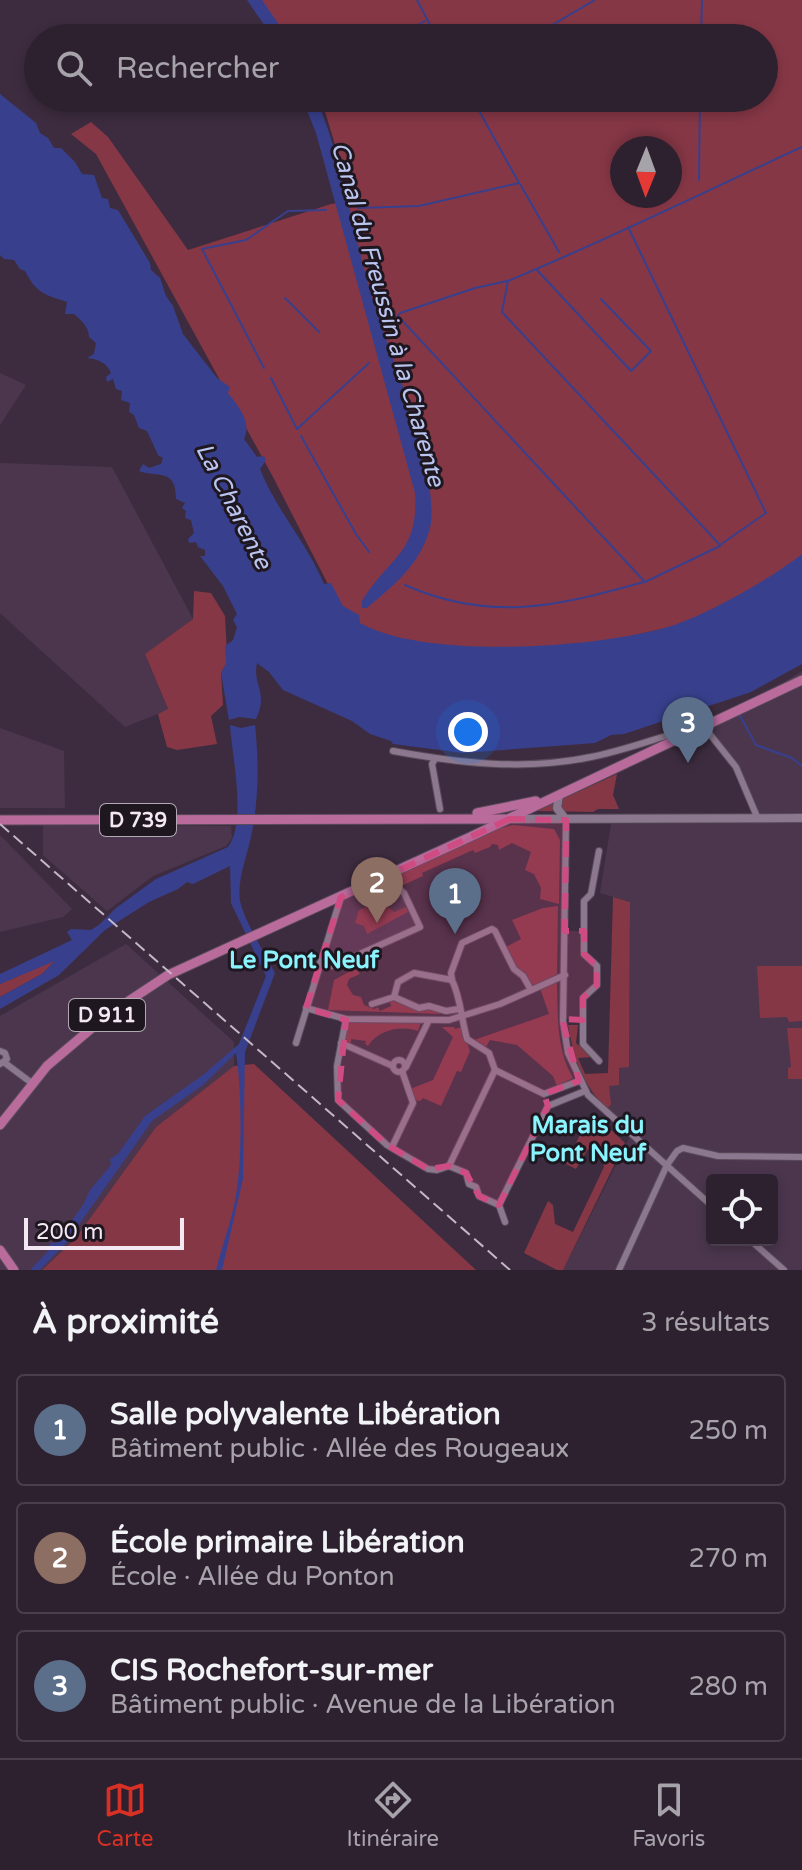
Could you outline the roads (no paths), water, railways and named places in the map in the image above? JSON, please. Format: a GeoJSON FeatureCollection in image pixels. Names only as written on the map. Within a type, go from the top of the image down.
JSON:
{"type":"FeatureCollection","features":[{"type":"Feature","properties":{"kind":"main road","name":"D 739"},"geometry":{"type":"LineString","coordinates":[[470,837],[802,680]]}},
{"type":"Feature","properties":{"kind":"main road","name":"D 739"},"geometry":{"type":"LineString","coordinates":[[454,819],[507,809],[574,788]]}},
{"type":"Feature","properties":{"kind":"main road"},"geometry":{"type":"LineString","coordinates":[[559,795],[557,808],[566,820]]}},
{"type":"Feature","properties":{"kind":"main road"},"geometry":{"type":"LineString","coordinates":[[509,819],[802,818]]}},
{"type":"Feature","properties":{"kind":"main road"},"geometry":{"type":"LineString","coordinates":[[466,819],[471,827],[470,837]]}},
{"type":"Feature","properties":{"kind":"main road","name":"D 739"},"geometry":{"type":"LineString","coordinates":[[0,820],[509,819]]}},
{"type":"Feature","properties":{"kind":"main road","name":"D 911"},"geometry":{"type":"LineString","coordinates":[[0,1125],[47,1066],[146,987],[470,837]]}},
{"type":"Feature","properties":{"kind":"main road"},"geometry":{"type":"LineString","coordinates":[[0,1250],[14,1270]]}},
{"type":"Feature","properties":{"kind":"street"},"geometry":{"type":"LineString","coordinates":[[705,728],[736,767],[758,819]]}},
{"type":"Feature","properties":{"kind":"street"},"geometry":{"type":"LineString","coordinates":[[393,751],[435,759],[520,766],[591,757],[669,735],[674,742]]}},
{"type":"Feature","properties":{"kind":"street"},"geometry":{"type":"LineString","coordinates":[[435,759],[432,764],[440,809]]}},
{"type":"Feature","properties":{"kind":"street"},"geometry":{"type":"LineString","coordinates":[[566,820],[563,1019],[568,1053],[585,1091],[706,1201]]}},
{"type":"Feature","properties":{"kind":"street"},"geometry":{"type":"LineString","coordinates":[[599,851],[591,894],[584,901],[584,954],[597,966],[597,985],[583,998],[583,1044],[599,1061]]}},
{"type":"Feature","properties":{"kind":"street"},"geometry":{"type":"LineString","coordinates":[[320,963],[333,966],[420,927],[404,893],[384,877]]}},
{"type":"Feature","properties":{"kind":"street"},"geometry":{"type":"LineString","coordinates":[[296,1043],[341,897]]}},
{"type":"Feature","properties":{"kind":"street"},"geometry":{"type":"LineString","coordinates":[[531,990],[523,976],[514,969],[493,929],[462,943],[451,973],[460,997],[459,1009],[467,1039],[489,1053],[495,1070],[544,1094],[548,1106]]}},
{"type":"Feature","properties":{"kind":"street"},"geometry":{"type":"LineString","coordinates":[[565,931],[584,931]]}},
{"type":"Feature","properties":{"kind":"street"},"geometry":{"type":"LineString","coordinates":[[394,997],[398,982],[414,973],[452,980]]}},
{"type":"Feature","properties":{"kind":"street"},"geometry":{"type":"LineString","coordinates":[[306,1008],[346,1019],[429,1020],[461,1017],[500,1004],[565,975]]}},
{"type":"Feature","properties":{"kind":"street"},"geometry":{"type":"LineString","coordinates":[[372,1004],[394,997],[419,1008],[459,1009]]}},
{"type":"Feature","properties":{"kind":"street"},"geometry":{"type":"LineString","coordinates":[[346,1019],[337,1066],[338,1100],[392,1147],[428,1169],[449,1166],[466,1173],[469,1184],[476,1187],[479,1196],[499,1205]]}},
{"type":"Feature","properties":{"kind":"street"},"geometry":{"type":"LineString","coordinates":[[563,1019],[583,1020]]}},
{"type":"Feature","properties":{"kind":"street"},"geometry":{"type":"LineString","coordinates":[[341,1043],[393,1066],[396,1071],[403,1066],[429,1020]]}},
{"type":"Feature","properties":{"kind":"street"},"geometry":{"type":"LineString","coordinates":[[0,1051],[7,1054],[3,1064],[33,1084]]}},
{"type":"Feature","properties":{"kind":"street"},"geometry":{"type":"LineString","coordinates":[[392,1147],[413,1103],[403,1066]]}},
{"type":"Feature","properties":{"kind":"street"},"geometry":{"type":"LineString","coordinates":[[449,1166],[495,1070]]}},
{"type":"Feature","properties":{"kind":"street"},"geometry":{"type":"LineString","coordinates":[[544,1094],[579,1081]]}},
{"type":"Feature","properties":{"kind":"street"},"geometry":{"type":"LineString","coordinates":[[505,1222],[499,1205],[548,1106],[585,1091]]}},
{"type":"Feature","properties":{"kind":"street"},"geometry":{"type":"LineString","coordinates":[[619,1270],[667,1165],[677,1151],[683,1148],[718,1156],[802,1157]]}},
{"type":"Feature","properties":{"kind":"street"},"geometry":{"type":"LineString","coordinates":[[755,1246],[774,1267],[784,1270]]}},
{"type":"Feature","properties":{"kind":"water"},"geometry":{"type":"Polygon","coordinates":[[[247,0],[262,0],[278,24],[263,24],[247,0]]]}},
{"type":"Feature","properties":{"kind":"water","name":"La Charente"},"geometry":{"type":"Polygon","coordinates":[[[0,94],[36,123],[40,133],[48,138],[54,148],[61,148],[82,174],[94,175],[102,198],[108,199],[110,208],[118,210],[150,263],[151,270],[160,278],[183,334],[217,378],[230,387],[228,393],[245,421],[244,439],[257,457],[264,456],[266,460],[260,469],[267,484],[324,584],[331,583],[343,606],[359,615],[360,623],[389,635],[467,646],[556,645],[637,634],[668,627],[701,614],[738,595],[802,554],[802,664],[751,692],[624,734],[611,735],[595,743],[463,753],[393,744],[370,734],[352,721],[283,690],[269,672],[257,663],[261,702],[256,719],[239,717],[229,720],[221,673],[226,664],[225,646],[233,640],[237,627],[233,620],[237,614],[223,586],[200,556],[205,556],[205,550],[198,547],[196,542],[189,543],[188,539],[194,533],[191,520],[185,518],[186,511],[182,508],[185,503],[176,499],[170,478],[139,471],[143,464],[149,468],[161,464],[163,458],[158,455],[147,431],[139,428],[134,415],[129,412],[130,403],[121,400],[122,391],[116,389],[113,379],[107,382],[106,377],[111,373],[107,367],[87,358],[94,354],[96,343],[74,314],[65,314],[67,302],[42,292],[14,260],[4,259],[0,255],[0,94]]]}},
{"type":"Feature","properties":{"kind":"water"},"geometry":{"type":"Polygon","coordinates":[[[308,112],[321,112],[335,152],[370,289],[423,454],[432,508],[430,528],[420,553],[405,573],[367,608],[362,608],[362,601],[407,542],[415,513],[415,493],[308,112]]]}},
{"type":"Feature","properties":{"kind":"water"},"geometry":{"type":"Polygon","coordinates":[[[230,725],[241,728],[255,725],[257,798],[239,893],[250,927],[275,973],[245,1052],[243,1179],[222,1270],[216,1270],[233,1210],[240,1154],[236,1053],[203,1085],[152,1121],[66,1243],[40,1270],[30,1270],[49,1250],[50,1243],[56,1243],[90,1190],[111,1165],[110,1159],[118,1154],[145,1116],[203,1075],[239,1044],[266,976],[231,903],[230,866],[193,884],[187,882],[149,902],[105,930],[59,975],[0,1009],[0,997],[42,974],[55,961],[0,984],[0,974],[72,940],[67,932],[71,929],[91,930],[156,879],[228,847],[234,836],[238,806],[230,725]]]}},
{"type":"Feature","properties":{"kind":"waterway"},"geometry":{"type":"LineString","coordinates":[[417,0],[430,24]]}},
{"type":"Feature","properties":{"kind":"waterway"},"geometry":{"type":"LineString","coordinates":[[554,24],[595,0]]}},
{"type":"Feature","properties":{"kind":"waterway"},"geometry":{"type":"LineString","coordinates":[[701,24],[702,0]]}},
{"type":"Feature","properties":{"kind":"waterway"},"geometry":{"type":"LineString","coordinates":[[420,24],[425,21]]}},
{"type":"Feature","properties":{"kind":"waterway","name":"Canal du Freussin à la Charente"},"geometry":{"type":"LineString","coordinates":[[358,208],[419,206],[519,183],[480,112]]}},
{"type":"Feature","properties":{"kind":"waterway"},"geometry":{"type":"LineString","coordinates":[[699,180],[700,112]]}},
{"type":"Feature","properties":{"kind":"waterway"},"geometry":{"type":"LineString","coordinates":[[628,227],[766,513],[720,545],[502,312],[508,281],[802,147]]}},
{"type":"Feature","properties":{"kind":"waterway"},"geometry":{"type":"LineString","coordinates":[[520,184],[559,252]]}},
{"type":"Feature","properties":{"kind":"waterway"},"geometry":{"type":"LineString","coordinates":[[264,368],[202,249],[246,240],[288,211],[326,210]]}},
{"type":"Feature","properties":{"kind":"waterway"},"geometry":{"type":"LineString","coordinates":[[537,270],[631,371],[651,351],[601,299]]}},
{"type":"Feature","properties":{"kind":"waterway","name":"Canal du Freussin à la Charente"},"geometry":{"type":"LineString","coordinates":[[507,281],[475,288],[398,316],[645,582],[720,546]]}},
{"type":"Feature","properties":{"kind":"waterway"},"geometry":{"type":"LineString","coordinates":[[285,298],[319,332]]}},
{"type":"Feature","properties":{"kind":"waterway"},"geometry":{"type":"LineString","coordinates":[[271,378],[297,429],[369,363]]}},
{"type":"Feature","properties":{"kind":"waterway"},"geometry":{"type":"LineString","coordinates":[[301,436],[369,552]]}},
{"type":"Feature","properties":{"kind":"waterway"},"geometry":{"type":"LineString","coordinates":[[405,585],[466,604],[524,607],[582,598],[644,582]]}},
{"type":"Feature","properties":{"kind":"waterway"},"geometry":{"type":"LineString","coordinates":[[740,716],[756,745],[792,758],[802,766]]}},
{"type":"Feature","properties":{"kind":"railway"},"geometry":{"type":"LineString","coordinates":[[0,824],[510,1270]]}},
{"type":"Feature","properties":{"kind":"place","name":"CIS Rochefort-sur-mer"},"geometry":{"type":"Point","coordinates":[688,763]}},
{"type":"Feature","properties":{"kind":"place","name":"École primaire Libération"},"geometry":{"type":"Point","coordinates":[377,923]}},
{"type":"Feature","properties":{"kind":"place","name":"Salle polyvalente Libération"},"geometry":{"type":"Point","coordinates":[455,934]}},
{"type":"Feature","properties":{"kind":"district","name":"Le Pont Neuf"},"geometry":{"type":"Point","coordinates":[304,960]}},
{"type":"Feature","properties":{"kind":"district","name":"Marais du Pont Neuf"},"geometry":{"type":"Point","coordinates":[588,1139]}}]}
